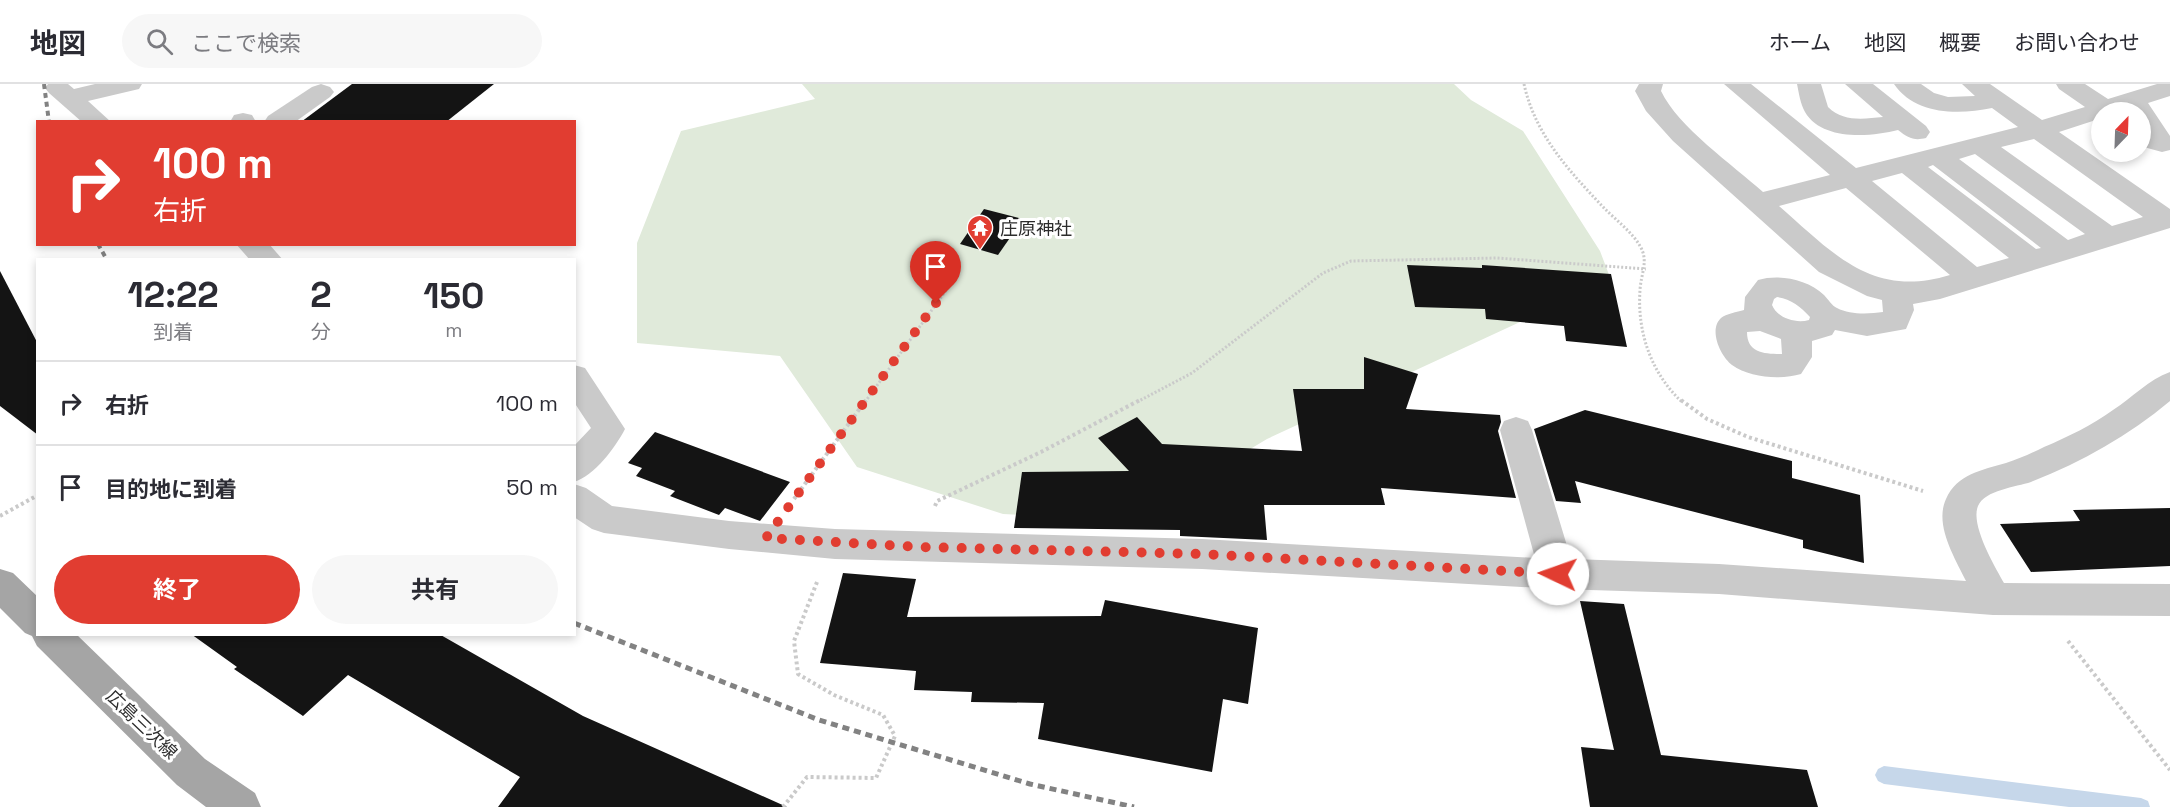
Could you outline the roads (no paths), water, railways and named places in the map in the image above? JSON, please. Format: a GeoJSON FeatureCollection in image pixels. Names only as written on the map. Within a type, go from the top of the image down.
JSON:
{"type":"FeatureCollection","features":[{"type":"Feature","properties":{"kind":"main road"},"geometry":{"type":"LineString","coordinates":[[0,584],[36,620]]}},
{"type":"Feature","properties":{"kind":"main road","name":"広島三次線"},"geometry":{"type":"LineString","coordinates":[[52,636],[192,772],[240,807]]}},
{"type":"Feature","properties":{"kind":"street"},"geometry":{"type":"LineString","coordinates":[[61,91],[130,84]]}},
{"type":"Feature","properties":{"kind":"street"},"geometry":{"type":"LineString","coordinates":[[1736,84],[1973,279]]}},
{"type":"Feature","properties":{"kind":"street"},"geometry":{"type":"LineString","coordinates":[[1809,84],[1817,111],[1833,122],[1858,128],[1903,121]]}},
{"type":"Feature","properties":{"kind":"street"},"geometry":{"type":"LineString","coordinates":[[1857,84],[1942,155],[2064,251]]}},
{"type":"Feature","properties":{"kind":"street"},"geometry":{"type":"LineString","coordinates":[[1906,84],[1918,95],[1949,106],[1975,105],[1996,100]]}},
{"type":"Feature","properties":{"kind":"street"},"geometry":{"type":"LineString","coordinates":[[1974,84],[2168,219]]}},
{"type":"Feature","properties":{"kind":"street"},"geometry":{"type":"LineString","coordinates":[[2068,84],[2091,106]]}},
{"type":"Feature","properties":{"kind":"street"},"geometry":{"type":"LineString","coordinates":[[1647,86],[1655,106],[1682,135],[1829,265],[1877,290],[1930,292],[2168,219]]}},
{"type":"Feature","properties":{"kind":"street"},"geometry":{"type":"LineString","coordinates":[[2127,102],[2170,88]]}},
{"type":"Feature","properties":{"kind":"street"},"geometry":{"type":"LineString","coordinates":[[61,91],[96,120]]}},
{"type":"Feature","properties":{"kind":"street"},"geometry":{"type":"LineString","coordinates":[[280,120],[321,92]]}},
{"type":"Feature","properties":{"kind":"street"},"geometry":{"type":"LineString","coordinates":[[1759,202],[2037,130],[2077,117],[2091,117]]}},
{"type":"Feature","properties":{"kind":"street"},"geometry":{"type":"LineString","coordinates":[[2151,128],[2162,144],[2151,140]]}},
{"type":"Feature","properties":{"kind":"street"},"geometry":{"type":"LineString","coordinates":[[1980,145],[2108,237]]}},
{"type":"Feature","properties":{"kind":"street"},"geometry":{"type":"LineString","coordinates":[[1906,164],[2032,261]]}},
{"type":"Feature","properties":{"kind":"street"},"geometry":{"type":"LineString","coordinates":[[252,246],[267,258]]}},
{"type":"Feature","properties":{"kind":"street"},"geometry":{"type":"LineString","coordinates":[[1783,286],[1802,293],[1818,304],[1825,317],[1821,327],[1809,332],[1798,333],[1777,325],[1758,309],[1759,298],[1768,287],[1783,286]]}},
{"type":"Feature","properties":{"kind":"street"},"geometry":{"type":"LineString","coordinates":[[1825,317],[1867,325],[1895,321],[1899,310],[1896,292]]}},
{"type":"Feature","properties":{"kind":"street"},"geometry":{"type":"LineString","coordinates":[[576,379],[609,429],[576,467]]}},
{"type":"Feature","properties":{"kind":"street"},"geometry":{"type":"LineString","coordinates":[[1993,598],[1967,547],[1960,520],[1961,502],[1974,486],[2014,474],[2057,456],[2111,428],[2170,384]]}},
{"type":"Feature","properties":{"kind":"street"},"geometry":{"type":"LineString","coordinates":[[1516,430],[1558,574]]}},
{"type":"Feature","properties":{"kind":"street"},"geometry":{"type":"LineString","coordinates":[[576,499],[604,519],[835,544],[1202,554],[1558,574],[1719,579],[1993,598],[2170,600]]}},
{"type":"Feature","properties":{"kind":"waterway"},"geometry":{"type":"LineString","coordinates":[[1884,775],[2141,807]]}},
{"type":"Feature","properties":{"kind":"railway"},"geometry":{"type":"LineString","coordinates":[[44,84],[49,120]]}},
{"type":"Feature","properties":{"kind":"railway"},"geometry":{"type":"LineString","coordinates":[[99,246],[106,258]]}},
{"type":"Feature","properties":{"kind":"railway"},"geometry":{"type":"LineString","coordinates":[[576,624],[819,720],[1030,784],[1134,807]]}},
{"type":"Feature","properties":{"kind":"place","name":"庄原神社"},"geometry":{"type":"Point","coordinates":[980,251]}}]}
